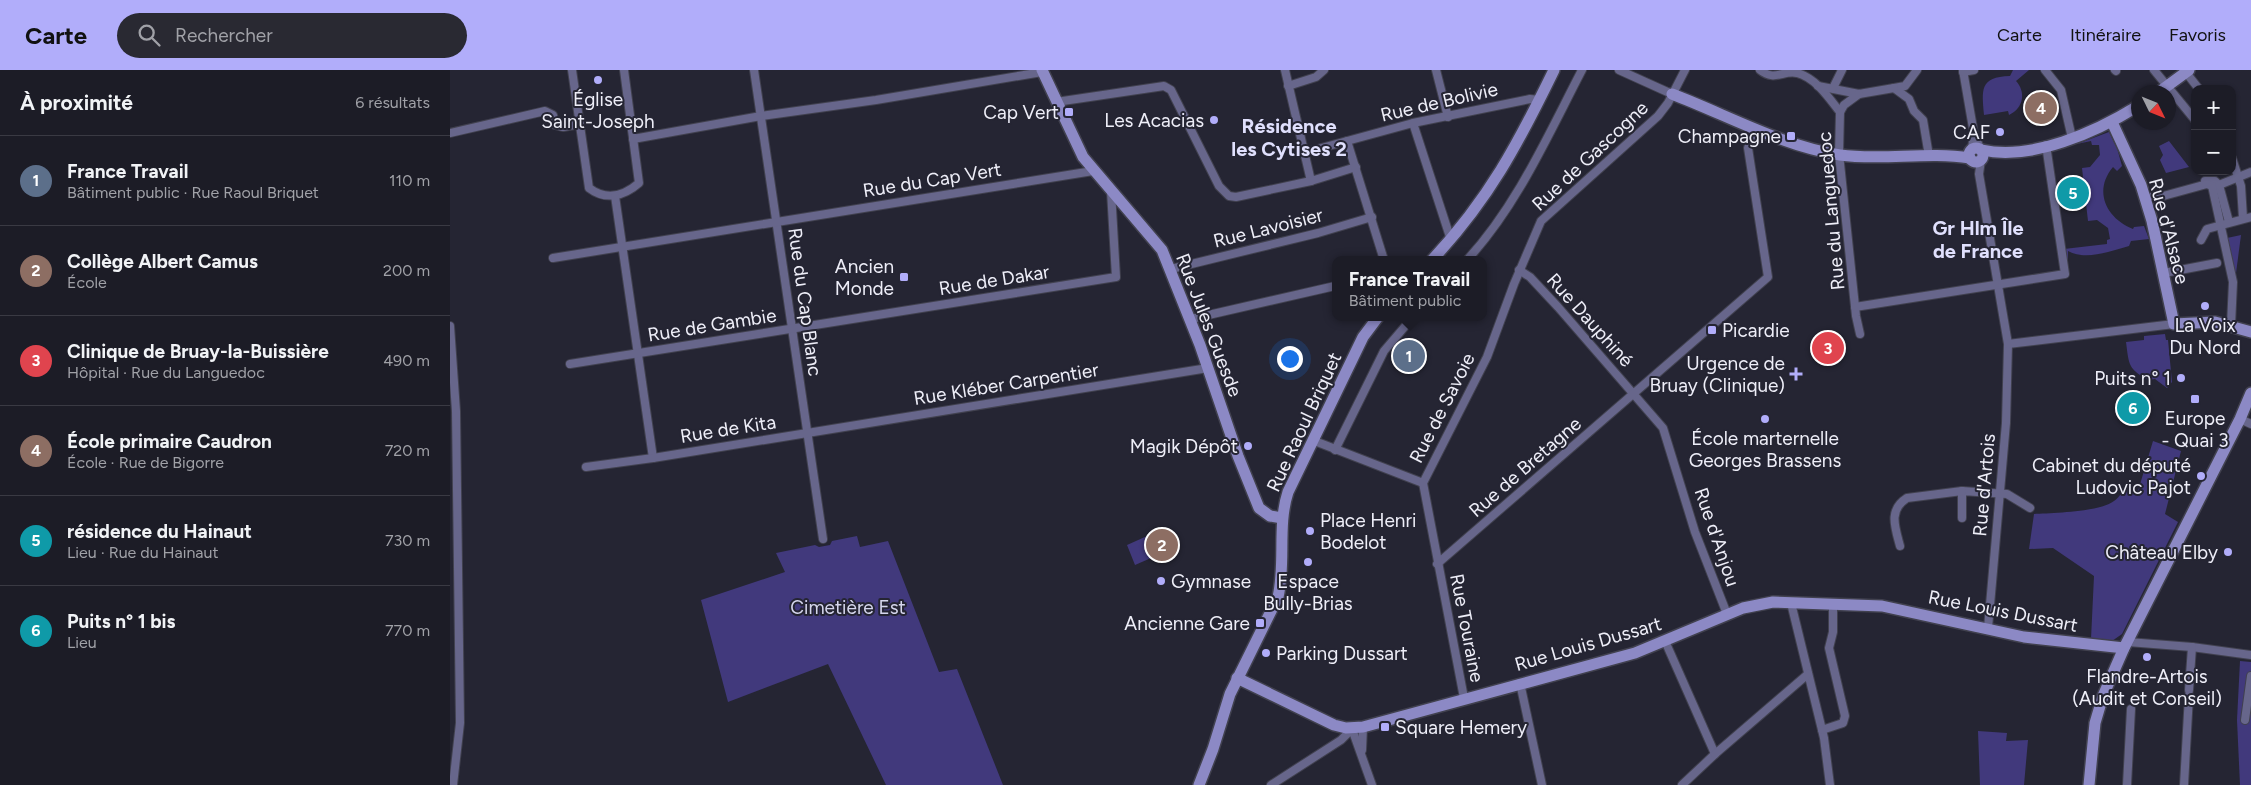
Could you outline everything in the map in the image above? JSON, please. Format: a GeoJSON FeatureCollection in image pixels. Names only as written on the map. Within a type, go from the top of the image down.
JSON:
{"type":"FeatureCollection","features":[{"type":"Feature","properties":{"kind":"street"},"geometry":{"type":"LineString","coordinates":[[572,70],[589,188],[596,194],[615,196],[630,190],[638,183],[624,70]]}},
{"type":"Feature","properties":{"kind":"street","name":"Rue du Cap Blanc"},"geometry":{"type":"LineString","coordinates":[[754,70],[823,538]]}},
{"type":"Feature","properties":{"kind":"street"},"geometry":{"type":"LineString","coordinates":[[1285,70],[1311,181]]}},
{"type":"Feature","properties":{"kind":"street"},"geometry":{"type":"LineString","coordinates":[[1288,86],[1316,77],[1324,70]]}},
{"type":"Feature","properties":{"kind":"street"},"geometry":{"type":"LineString","coordinates":[[1436,70],[1448,117]]}},
{"type":"Feature","properties":{"kind":"street"},"geometry":{"type":"LineString","coordinates":[[1436,256],[1472,214],[1500,173],[1518,142],[1554,70]]}},
{"type":"Feature","properties":{"kind":"street"},"geometry":{"type":"LineString","coordinates":[[1471,256],[1516,195],[1582,70]]}},
{"type":"Feature","properties":{"kind":"street"},"geometry":{"type":"LineString","coordinates":[[1619,70],[1672,94],[1796,143],[1839,154],[1888,158],[1997,153],[2046,145],[2072,138],[2112,122],[2131,110]]}},
{"type":"Feature","properties":{"kind":"street","name":"Rue de Gascogne"},"geometry":{"type":"LineString","coordinates":[[1519,270],[1541,221],[1658,116],[1686,70]]}},
{"type":"Feature","properties":{"kind":"street"},"geometry":{"type":"LineString","coordinates":[[1760,70],[1771,76],[1796,73],[1818,86],[1840,112]]}},
{"type":"Feature","properties":{"kind":"street"},"geometry":{"type":"LineString","coordinates":[[1833,88],[1842,70]]}},
{"type":"Feature","properties":{"kind":"street"},"geometry":{"type":"LineString","coordinates":[[1818,86],[1859,94],[1905,86],[1917,70]]}},
{"type":"Feature","properties":{"kind":"street"},"geometry":{"type":"LineString","coordinates":[[1974,70],[1963,71],[1976,154]]}},
{"type":"Feature","properties":{"kind":"street"},"geometry":{"type":"LineString","coordinates":[[2045,70],[2061,90],[2072,138]]}},
{"type":"Feature","properties":{"kind":"street"},"geometry":{"type":"LineString","coordinates":[[2154,70],[2161,85]]}},
{"type":"Feature","properties":{"kind":"street"},"geometry":{"type":"LineString","coordinates":[[634,139],[761,116],[876,100],[1042,71]]}},
{"type":"Feature","properties":{"kind":"street","name":"Rue Jules Guesde"},"geometry":{"type":"LineString","coordinates":[[1042,71],[1076,146],[1093,171],[1156,241],[1171,269],[1238,456],[1259,508],[1270,516],[1282,518]]}},
{"type":"Feature","properties":{"kind":"street"},"geometry":{"type":"LineString","coordinates":[[2168,85],[2186,71],[2196,85]]}},
{"type":"Feature","properties":{"kind":"street"},"geometry":{"type":"LineString","coordinates":[[1056,102],[1164,86],[1171,90],[1219,186],[1229,196],[1236,197],[1311,181],[1356,167]]}},
{"type":"Feature","properties":{"kind":"street"},"geometry":{"type":"LineString","coordinates":[[1894,88],[1909,99],[1916,114],[1923,120],[1928,156]]}},
{"type":"Feature","properties":{"kind":"street","name":"Rue du Languedoc"},"geometry":{"type":"LineString","coordinates":[[1859,94],[1844,105],[1840,112],[1839,154],[1855,307],[1860,334]]}},
{"type":"Feature","properties":{"kind":"street","name":"Rue de Bolivie"},"geometry":{"type":"LineString","coordinates":[[1304,152],[1412,123],[1530,99],[1540,100]]}},
{"type":"Feature","properties":{"kind":"street"},"geometry":{"type":"LineString","coordinates":[[2176,102],[2191,116]]}},
{"type":"Feature","properties":{"kind":"street"},"geometry":{"type":"LineString","coordinates":[[450,133],[545,110],[552,115],[555,125],[563,127],[580,124]]}},
{"type":"Feature","properties":{"kind":"street","name":"Rue d'Alsace"},"geometry":{"type":"LineString","coordinates":[[2112,122],[2149,197],[2174,324]]}},
{"type":"Feature","properties":{"kind":"street"},"geometry":{"type":"LineString","coordinates":[[1412,123],[1451,240]]}},
{"type":"Feature","properties":{"kind":"street","name":"Rue de Bretagne"},"geometry":{"type":"LineString","coordinates":[[1438,564],[1768,277],[1748,148],[1755,128]]}},
{"type":"Feature","properties":{"kind":"street"},"geometry":{"type":"LineString","coordinates":[[1347,141],[1383,256]]}},
{"type":"Feature","properties":{"kind":"street"},"geometry":{"type":"LineString","coordinates":[[1855,307],[2066,274],[2046,145]]}},
{"type":"Feature","properties":{"kind":"street","name":"Rue d'Artois"},"geometry":{"type":"LineString","coordinates":[[1976,154],[2008,344],[2006,423],[1988,628]]}},
{"type":"Feature","properties":{"kind":"street"},"geometry":{"type":"LineString","coordinates":[[2201,240],[2207,229],[2247,218],[2236,168]]}},
{"type":"Feature","properties":{"kind":"street","name":"Rue du Cap Vert"},"geometry":{"type":"LineString","coordinates":[[553,258],[1093,171]]}},
{"type":"Feature","properties":{"kind":"street"},"geometry":{"type":"LineString","coordinates":[[2219,185],[2251,172]]}},
{"type":"Feature","properties":{"kind":"street"},"geometry":{"type":"LineString","coordinates":[[2149,197],[2210,180],[2219,185]]}},
{"type":"Feature","properties":{"kind":"street"},"geometry":{"type":"LineString","coordinates":[[2149,197],[2156,198],[2209,184],[2212,186],[2225,224]]}},
{"type":"Feature","properties":{"kind":"street"},"geometry":{"type":"LineString","coordinates":[[2219,185],[2233,282],[2232,325]]}},
{"type":"Feature","properties":{"kind":"street","name":"Rue de Dakar"},"geometry":{"type":"LineString","coordinates":[[792,328],[1116,277],[1112,191]]}},
{"type":"Feature","properties":{"kind":"street"},"geometry":{"type":"LineString","coordinates":[[615,196],[653,458]]}},
{"type":"Feature","properties":{"kind":"street","name":"Rue Lavoisier"},"geometry":{"type":"LineString","coordinates":[[1171,269],[1318,233],[1372,217]]}},
{"type":"Feature","properties":{"kind":"street"},"geometry":{"type":"LineString","coordinates":[[2164,272],[2217,262]]}},
{"type":"Feature","properties":{"kind":"street","name":"Rue Dauphiné"},"geometry":{"type":"LineString","coordinates":[[1519,270],[1530,277],[1634,394]]}},
{"type":"Feature","properties":{"kind":"street","name":"Rue de Savoie"},"geometry":{"type":"LineString","coordinates":[[1438,564],[1423,483],[1487,357],[1519,270]]}},
{"type":"Feature","properties":{"kind":"street"},"geometry":{"type":"LineString","coordinates":[[1190,319],[1332,287]]}},
{"type":"Feature","properties":{"kind":"street","name":"Rue Raoul Briquet"},"geometry":{"type":"LineString","coordinates":[[1282,518],[1288,492],[1312,440],[1363,337],[1375,321]]}},
{"type":"Feature","properties":{"kind":"street"},"geometry":{"type":"LineString","coordinates":[[1335,450],[1384,351],[1410,321]]}},
{"type":"Feature","properties":{"kind":"street"},"geometry":{"type":"LineString","coordinates":[[2008,344],[2206,321],[2232,325],[2251,332]]}},
{"type":"Feature","properties":{"kind":"street"},"geometry":{"type":"LineString","coordinates":[[450,326],[460,723],[453,785]]}},
{"type":"Feature","properties":{"kind":"street","name":"Rue de Gambie"},"geometry":{"type":"LineString","coordinates":[[570,364],[792,328]]}},
{"type":"Feature","properties":{"kind":"street","name":"Rue Kléber Carpentier"},"geometry":{"type":"LineString","coordinates":[[808,433],[1208,368]]}},
{"type":"Feature","properties":{"kind":"street"},"geometry":{"type":"LineString","coordinates":[[2244,424],[2251,393]]}},
{"type":"Feature","properties":{"kind":"street","name":"Rue d'Anjou"},"geometry":{"type":"LineString","coordinates":[[1634,394],[1666,434],[1695,532],[1727,614]]}},
{"type":"Feature","properties":{"kind":"street"},"geometry":{"type":"LineString","coordinates":[[2089,785],[2095,723],[2103,696],[2126,645],[2244,424],[2251,403]]}},
{"type":"Feature","properties":{"kind":"street","name":"Rue de Kita"},"geometry":{"type":"LineString","coordinates":[[586,467],[808,433]]}},
{"type":"Feature","properties":{"kind":"street"},"geometry":{"type":"LineString","coordinates":[[1312,440],[1423,483]]}},
{"type":"Feature","properties":{"kind":"street"},"geometry":{"type":"LineString","coordinates":[[1962,491],[1962,518]]}},
{"type":"Feature","properties":{"kind":"street"},"geometry":{"type":"LineString","coordinates":[[1900,546],[1894,512],[1907,498],[1962,491],[2000,493],[2012,495],[2030,508]]}},
{"type":"Feature","properties":{"kind":"street"},"geometry":{"type":"LineString","coordinates":[[1199,785],[1237,678],[1278,597],[1282,518]]}},
{"type":"Feature","properties":{"kind":"street","name":"Rue Touraine"},"geometry":{"type":"LineString","coordinates":[[1438,564],[1464,698]]}},
{"type":"Feature","properties":{"kind":"street"},"geometry":{"type":"LineString","coordinates":[[1791,603],[1822,730],[1830,785]]}},
{"type":"Feature","properties":{"kind":"street","name":"Rue Louis Dussart"},"geometry":{"type":"LineString","coordinates":[[1357,728],[1635,653],[1727,614],[1758,604],[1833,604],[1899,608],[2024,637],[2126,645]]}},
{"type":"Feature","properties":{"kind":"street"},"geometry":{"type":"LineString","coordinates":[[1822,730],[1843,723],[1845,716],[1829,648],[1833,632],[1833,604]]}},
{"type":"Feature","properties":{"kind":"street"},"geometry":{"type":"LineString","coordinates":[[1666,641],[1715,754]]}},
{"type":"Feature","properties":{"kind":"street"},"geometry":{"type":"LineString","coordinates":[[2126,645],[2192,647],[2251,656]]}},
{"type":"Feature","properties":{"kind":"street"},"geometry":{"type":"LineString","coordinates":[[2184,785],[2192,647]]}},
{"type":"Feature","properties":{"kind":"street"},"geometry":{"type":"LineString","coordinates":[[1682,785],[1808,674]]}},
{"type":"Feature","properties":{"kind":"street"},"geometry":{"type":"LineString","coordinates":[[2246,720],[2251,676]]}},
{"type":"Feature","properties":{"kind":"street"},"geometry":{"type":"LineString","coordinates":[[1237,678],[1334,725],[1357,728]]}},
{"type":"Feature","properties":{"kind":"street"},"geometry":{"type":"LineString","coordinates":[[1520,683],[1542,785]]}},
{"type":"Feature","properties":{"kind":"street"},"geometry":{"type":"LineString","coordinates":[[2127,785],[2131,709]]}},
{"type":"Feature","properties":{"kind":"street"},"geometry":{"type":"LineString","coordinates":[[1357,728],[1372,785]]}},
{"type":"Feature","properties":{"kind":"street"},"geometry":{"type":"LineString","coordinates":[[1271,785],[1357,728]]}},
{"type":"Feature","properties":{"kind":"green space"},"geometry":{"type":"Polygon","coordinates":[[[2013,70],[2029,70],[2016,81],[2022,95],[2018,108],[2009,115],[2008,111],[1984,115],[1983,92],[1985,86],[1993,79],[2010,76],[2013,70]]]}},
{"type":"Feature","properties":{"kind":"green space"},"geometry":{"type":"Polygon","coordinates":[[[2109,132],[2117,148],[2122,166],[2117,171],[2113,167],[2107,176],[2103,194],[2105,203],[2116,218],[2124,224],[2133,229],[2134,227],[2144,226],[2149,239],[2131,241],[2129,246],[2098,254],[2082,255],[2068,251],[2068,271],[2064,249],[2107,244],[2107,240],[2110,239],[2108,228],[2097,220],[2088,221],[2082,168],[2090,167],[2100,155],[2099,145],[2092,145],[2091,141],[2077,144],[2109,132]]]}},
{"type":"Feature","properties":{"kind":"green space"},"geometry":{"type":"Polygon","coordinates":[[[2169,141],[2189,167],[2166,173],[2160,160],[2163,155],[2159,146],[2169,141]]]}},
{"type":"Feature","properties":{"kind":"green space"},"geometry":{"type":"Polygon","coordinates":[[[2241,235],[2235,281],[2227,238],[2241,235]]]}},
{"type":"Feature","properties":{"kind":"green space"},"geometry":{"type":"Polygon","coordinates":[[[2165,334],[2166,340],[2168,340],[2172,382],[2167,388],[2155,379],[2149,380],[2133,369],[2129,361],[2126,342],[2144,340],[2144,336],[2165,334]]]}},
{"type":"Feature","properties":{"kind":"green space"},"geometry":{"type":"Polygon","coordinates":[[[2153,441],[2181,451],[2165,514],[2178,522],[2122,634],[2112,641],[2091,639],[2094,576],[2053,548],[2029,549],[2034,514],[2098,508],[2116,499],[2125,486],[2138,491],[2153,441]]]}},
{"type":"Feature","properties":{"kind":"green space"},"geometry":{"type":"Polygon","coordinates":[[[1165,528],[1174,548],[1135,565],[1127,545],[1165,528]]]}},
{"type":"Feature","properties":{"kind":"green space","name":"Cimetière Est"},"geometry":{"type":"Polygon","coordinates":[[[857,536],[860,547],[888,541],[939,672],[957,669],[1003,785],[886,785],[828,664],[728,702],[701,600],[785,572],[776,553],[815,545],[819,547],[830,545],[832,541],[857,536]]]}},
{"type":"Feature","properties":{"kind":"green space"},"geometry":{"type":"Polygon","coordinates":[[[2240,661],[2251,662],[2251,785],[2240,785],[2237,720],[2240,661]]]}},
{"type":"Feature","properties":{"kind":"green space"},"geometry":{"type":"Polygon","coordinates":[[[1978,731],[2007,733],[2006,741],[2028,740],[2024,785],[1980,785],[1978,731]]]}},
{"type":"Feature","properties":{"kind":"place","name":"Église Saint-Joseph"},"geometry":{"type":"Point","coordinates":[598,80]}},
{"type":"Feature","properties":{"kind":"place","name":"École primaire Caudron"},"geometry":{"type":"Point","coordinates":[2041,108]}},
{"type":"Feature","properties":{"kind":"place","name":"Cap Vert"},"geometry":{"type":"Point","coordinates":[1069,112]}},
{"type":"Feature","properties":{"kind":"place","name":"Les Acacias"},"geometry":{"type":"Point","coordinates":[1214,120]}},
{"type":"Feature","properties":{"kind":"place","name":"CAF"},"geometry":{"type":"Point","coordinates":[2000,132]}},
{"type":"Feature","properties":{"kind":"place","name":"Champagne"},"geometry":{"type":"Point","coordinates":[1791,136]}},
{"type":"Feature","properties":{"kind":"place","name":"résidence du Hainaut"},"geometry":{"type":"Point","coordinates":[2073,193]}},
{"type":"Feature","properties":{"kind":"place","name":"Ancien Monde"},"geometry":{"type":"Point","coordinates":[904,277]}},
{"type":"Feature","properties":{"kind":"place","name":"La Voix Du Nord"},"geometry":{"type":"Point","coordinates":[2205,306]}},
{"type":"Feature","properties":{"kind":"place","name":"Picardie"},"geometry":{"type":"Point","coordinates":[1712,330]}},
{"type":"Feature","properties":{"kind":"place","name":"Clinique de Bruay-la-Buissière"},"geometry":{"type":"Point","coordinates":[1828,348]}},
{"type":"Feature","properties":{"kind":"place","name":"France Travail"},"geometry":{"type":"Point","coordinates":[1409,356]}},
{"type":"Feature","properties":{"kind":"place","name":"Urgence de Bruay (Clinique)"},"geometry":{"type":"Point","coordinates":[1796,374]}},
{"type":"Feature","properties":{"kind":"place","name":"Puits n° 1"},"geometry":{"type":"Point","coordinates":[2181,378]}},
{"type":"Feature","properties":{"kind":"place","name":"Europe - Quai 3"},"geometry":{"type":"Point","coordinates":[2195,399]}},
{"type":"Feature","properties":{"kind":"place","name":"Puits n° 1 bis"},"geometry":{"type":"Point","coordinates":[2133,408]}},
{"type":"Feature","properties":{"kind":"place","name":"École marternelle Georges Brassens"},"geometry":{"type":"Point","coordinates":[1765,419]}},
{"type":"Feature","properties":{"kind":"place","name":"Magik Dépôt"},"geometry":{"type":"Point","coordinates":[1248,446]}},
{"type":"Feature","properties":{"kind":"place","name":"Cabinet du député Ludovic Pajot"},"geometry":{"type":"Point","coordinates":[2201,476]}},
{"type":"Feature","properties":{"kind":"place","name":"Place Henri Bodelot"},"geometry":{"type":"Point","coordinates":[1310,531]}},
{"type":"Feature","properties":{"kind":"place","name":"Collège Albert Camus"},"geometry":{"type":"Point","coordinates":[1162,545]}},
{"type":"Feature","properties":{"kind":"place","name":"Château Elby"},"geometry":{"type":"Point","coordinates":[2228,552]}},
{"type":"Feature","properties":{"kind":"place","name":"Espace Bully-Brias"},"geometry":{"type":"Point","coordinates":[1308,562]}},
{"type":"Feature","properties":{"kind":"place","name":"Gymnase"},"geometry":{"type":"Point","coordinates":[1161,581]}},
{"type":"Feature","properties":{"kind":"place","name":"Ancienne Gare"},"geometry":{"type":"Point","coordinates":[1260,623]}},
{"type":"Feature","properties":{"kind":"place","name":"Parking Dussart"},"geometry":{"type":"Point","coordinates":[1266,653]}},
{"type":"Feature","properties":{"kind":"place","name":"Flandre-Artois (Audit et Conseil)"},"geometry":{"type":"Point","coordinates":[2147,657]}},
{"type":"Feature","properties":{"kind":"place","name":"Square Hemery"},"geometry":{"type":"Point","coordinates":[1385,727]}},
{"type":"Feature","properties":{"kind":"district","name":"Résidence les Cytises 2"},"geometry":{"type":"Point","coordinates":[1289,138]}},
{"type":"Feature","properties":{"kind":"district","name":"Gr Hlm Île de France"},"geometry":{"type":"Point","coordinates":[1978,240]}}]}
